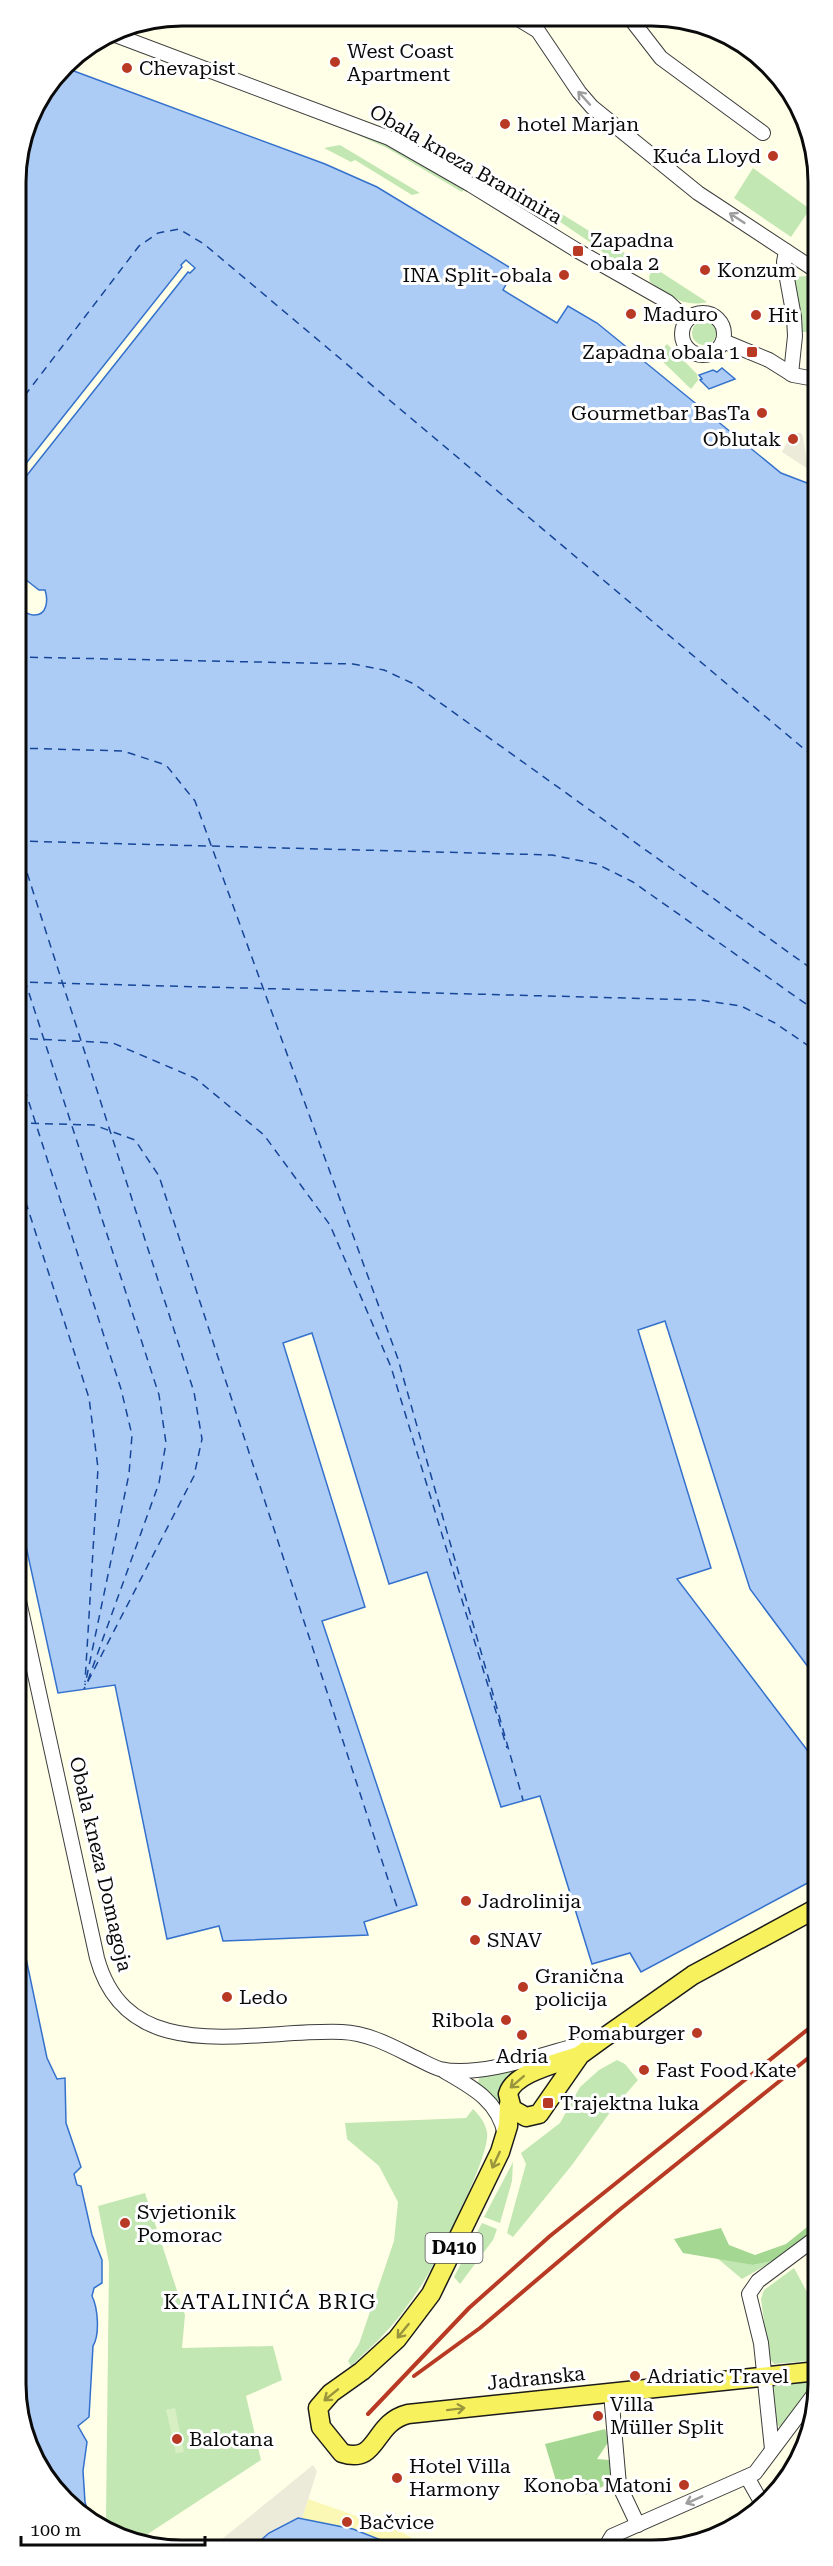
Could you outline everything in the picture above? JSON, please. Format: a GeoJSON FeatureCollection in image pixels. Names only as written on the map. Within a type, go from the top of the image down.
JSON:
{"type":"FeatureCollection","features":[{"type":"Feature","properties":{"kind":"main road","name":"Obala kneza Domagoja"},"geometry":{"type":"LineString","coordinates":[[580,2055],[539,2114],[521,2116],[514,2112],[509,2104],[509,2089],[519,2078],[580,2055],[693,1975],[807,1913]]}},
{"type":"Feature","properties":{"kind":"main road","name":"D410"},"geometry":{"type":"LineString","coordinates":[[506,2137],[509,2104]]}},
{"type":"Feature","properties":{"kind":"main road","name":"Jadranska"},"geometry":{"type":"LineString","coordinates":[[506,2137],[431,2294],[397,2339],[362,2371],[323,2401],[318,2408],[317,2414],[321,2427],[342,2453],[350,2456],[366,2452],[372,2448],[388,2422],[408,2414],[764,2377]]}},
{"type":"Feature","properties":{"kind":"main road","name":"D410"},"geometry":{"type":"LineString","coordinates":[[764,2377],[807,2372]]}},
{"type":"Feature","properties":{"kind":"street"},"geometry":{"type":"LineString","coordinates":[[530,26],[543,37],[579,92],[592,106],[675,176],[808,265]]}},
{"type":"Feature","properties":{"kind":"street"},"geometry":{"type":"LineString","coordinates":[[636,26],[661,58],[763,133]]}},
{"type":"Feature","properties":{"kind":"street","name":"Obala kneza Branimira"},"geometry":{"type":"LineString","coordinates":[[121,37],[389,138],[668,302],[687,320]]}},
{"type":"Feature","properties":{"kind":"street"},"geometry":{"type":"LineString","coordinates":[[786,251],[784,262],[795,336],[791,374]]}},
{"type":"Feature","properties":{"kind":"street"},"geometry":{"type":"LineString","coordinates":[[702,312],[713,315],[724,329],[723,341],[715,351],[702,355],[696,354],[685,345],[682,332],[687,320],[702,312]]}},
{"type":"Feature","properties":{"kind":"street"},"geometry":{"type":"LineString","coordinates":[[723,341],[769,360],[791,374],[808,378]]}},
{"type":"Feature","properties":{"kind":"street","name":"Obala kneza Domagoja"},"geometry":{"type":"LineString","coordinates":[[26,1633],[97,1958],[102,1975],[116,2001],[135,2017],[148,2024],[173,2031],[222,2037],[349,2033],[381,2042],[440,2069],[485,2069],[602,2039]]}},
{"type":"Feature","properties":{"kind":"street"},"geometry":{"type":"LineString","coordinates":[[440,2069],[470,2085],[489,2100],[501,2120],[506,2137]]}},
{"type":"Feature","properties":{"kind":"street"},"geometry":{"type":"LineString","coordinates":[[772,2449],[761,2343],[749,2294],[758,2281],[807,2245]]}},
{"type":"Feature","properties":{"kind":"street"},"geometry":{"type":"LineString","coordinates":[[611,2393],[619,2485],[638,2525]]}},
{"type":"Feature","properties":{"kind":"street"},"geometry":{"type":"LineString","coordinates":[[612,2540],[638,2525],[747,2477],[762,2467],[772,2449],[805,2405]]}},
{"type":"Feature","properties":{"kind":"street"},"geometry":{"type":"LineString","coordinates":[[747,2477],[759,2498]]}},
{"type":"Feature","properties":{"kind":"green space"},"geometry":{"type":"Polygon","coordinates":[[[360,132],[394,147],[464,189],[462,192],[387,148],[358,135],[360,132]]]}},
{"type":"Feature","properties":{"kind":"green space"},"geometry":{"type":"Polygon","coordinates":[[[340,145],[420,193],[412,195],[355,160],[351,162],[324,148],[340,145]]]}},
{"type":"Feature","properties":{"kind":"green space"},"geometry":{"type":"Polygon","coordinates":[[[753,168],[808,208],[808,212],[791,237],[734,198],[753,168]]]}},
{"type":"Feature","properties":{"kind":"green space"},"geometry":{"type":"Polygon","coordinates":[[[523,190],[628,255],[620,268],[597,247],[525,198],[523,190]]]}},
{"type":"Feature","properties":{"kind":"green space"},"geometry":{"type":"Polygon","coordinates":[[[653,267],[707,302],[683,302],[650,282],[649,277],[653,267]]]}},
{"type":"Feature","properties":{"kind":"green space"},"geometry":{"type":"Polygon","coordinates":[[[808,276],[808,332],[800,332],[791,277],[808,276]]]}},
{"type":"Feature","properties":{"kind":"green space"},"geometry":{"type":"Polygon","coordinates":[[[699,321],[709,321],[716,328],[716,338],[709,345],[699,345],[692,338],[692,328],[699,321]]]}},
{"type":"Feature","properties":{"kind":"green space"},"geometry":{"type":"Polygon","coordinates":[[[667,344],[697,374],[698,380],[691,389],[657,356],[667,344]]]}},
{"type":"Feature","properties":{"kind":"green space"},"geometry":{"type":"Polygon","coordinates":[[[617,2060],[625,2064],[638,2080],[611,2111],[572,2165],[513,2237],[507,2233],[526,2164],[521,2153],[560,2123],[580,2087],[599,2070],[617,2060]]]}},
{"type":"Feature","properties":{"kind":"green space"},"geometry":{"type":"Polygon","coordinates":[[[524,2066],[507,2082],[502,2091],[501,2103],[498,2105],[478,2083],[482,2076],[524,2066]]]}},
{"type":"Feature","properties":{"kind":"green space"},"geometry":{"type":"Polygon","coordinates":[[[473,2109],[485,2125],[486,2143],[475,2178],[456,2220],[418,2291],[384,2334],[351,2366],[348,2361],[359,2344],[394,2241],[398,2202],[379,2166],[347,2139],[345,2123],[466,2118],[473,2109]]]}},
{"type":"Feature","properties":{"kind":"green space"},"geometry":{"type":"Polygon","coordinates":[[[513,2162],[512,2181],[500,2223],[484,2217],[513,2162]]]}},
{"type":"Feature","properties":{"kind":"green space"},"geometry":{"type":"Polygon","coordinates":[[[145,2193],[185,2315],[182,2348],[273,2346],[282,2380],[246,2396],[261,2460],[145,2536],[113,2524],[106,2518],[109,2263],[98,2206],[145,2193]]]}},
{"type":"Feature","properties":{"kind":"green space"},"geometry":{"type":"Polygon","coordinates":[[[482,2223],[497,2229],[493,2240],[460,2284],[454,2277],[482,2223]]]}},
{"type":"Feature","properties":{"kind":"green space"},"geometry":{"type":"Polygon","coordinates":[[[807,2227],[807,2239],[782,2259],[753,2265],[683,2253],[674,2239],[721,2228],[729,2245],[755,2255],[786,2244],[807,2227]]]}},
{"type":"Feature","properties":{"kind":"green space"},"geometry":{"type":"Polygon","coordinates":[[[717,2258],[753,2265],[773,2261],[742,2279],[717,2258]]]}},
{"type":"Feature","properties":{"kind":"green space"},"geometry":{"type":"Polygon","coordinates":[[[794,2268],[807,2292],[807,2361],[774,2364],[769,2358],[761,2299],[764,2290],[794,2268]]]}},
{"type":"Feature","properties":{"kind":"green space"},"geometry":{"type":"Polygon","coordinates":[[[807,2380],[807,2392],[781,2428],[775,2423],[771,2382],[807,2380]]]}},
{"type":"Feature","properties":{"kind":"green space","name":"Balotana"},"geometry":{"type":"Polygon","coordinates":[[[175,2408],[184,2452],[176,2453],[166,2410],[175,2408]]]}},
{"type":"Feature","properties":{"kind":"green space"},"geometry":{"type":"Polygon","coordinates":[[[605,2429],[609,2441],[597,2459],[609,2460],[614,2481],[585,2495],[578,2477],[556,2481],[545,2444],[605,2429]]]}},
{"type":"Feature","properties":{"kind":"sand","name":"Bačvice"},"geometry":{"type":"Polygon","coordinates":[[[308,2499],[399,2531],[415,2540],[381,2540],[353,2529],[302,2519],[308,2499]]]}},
{"type":"Feature","properties":{"kind":"shaded area"},"geometry":{"type":"Polygon","coordinates":[[[792,433],[801,433],[808,469],[782,452],[792,433]]]}},
{"type":"Feature","properties":{"kind":"shaded area"},"geometry":{"type":"Polygon","coordinates":[[[313,2465],[317,2471],[302,2519],[298,2518],[269,2533],[261,2540],[221,2540],[313,2465]]]}},
{"type":"Feature","properties":{"kind":"water"},"geometry":{"type":"Polygon","coordinates":[[[72,70],[325,164],[377,187],[514,270],[503,290],[557,323],[568,306],[597,323],[781,473],[808,483],[807,1666],[750,1589],[665,1321],[638,1330],[711,1568],[677,1579],[807,1750],[807,1883],[641,1972],[630,1953],[592,1964],[540,1796],[501,1807],[427,1572],[389,1584],[312,1333],[283,1343],[365,1607],[322,1621],[417,1905],[364,1922],[368,1935],[223,1941],[219,1926],[167,1939],[115,1685],[58,1693],[26,1546],[26,612],[33,615],[42,613],[46,606],[46,598],[45,590],[39,590],[26,580],[26,476],[188,272],[190,273],[195,268],[186,260],[181,265],[182,267],[26,463],[26,172],[37,122],[52,95],[72,70]]]}},
{"type":"Feature","properties":{"kind":"water"},"geometry":{"type":"Polygon","coordinates":[[[722,368],[735,379],[709,389],[700,380],[702,379],[699,375],[713,370],[717,372],[722,368]]]}},
{"type":"Feature","properties":{"kind":"water"},"geometry":{"type":"Polygon","coordinates":[[[26,1958],[47,2058],[57,2079],[65,2078],[66,2123],[81,2167],[74,2174],[77,2185],[81,2186],[92,2235],[102,2260],[102,2283],[94,2288],[92,2296],[96,2307],[97,2329],[93,2346],[89,2417],[78,2426],[87,2442],[83,2471],[87,2508],[71,2495],[46,2462],[31,2425],[26,2394],[26,1958]]]}},
{"type":"Feature","properties":{"kind":"water"},"geometry":{"type":"Polygon","coordinates":[[[298,2518],[353,2529],[381,2540],[261,2540],[269,2533],[298,2518]]]}},
{"type":"Feature","properties":{"kind":"ferry route"},"geometry":{"type":"LineString","coordinates":[[26,394],[139,246],[158,233],[179,229],[204,244],[808,752]]}},
{"type":"Feature","properties":{"kind":"ferry route"},"geometry":{"type":"LineString","coordinates":[[26,657],[353,664],[384,670],[414,684],[808,966]]}},
{"type":"Feature","properties":{"kind":"ferry route"},"geometry":{"type":"LineString","coordinates":[[26,748],[123,751],[166,765],[195,801],[398,1359],[523,1800]]}},
{"type":"Feature","properties":{"kind":"ferry route"},"geometry":{"type":"LineString","coordinates":[[26,841],[552,855],[597,864],[633,882],[808,1005]]}},
{"type":"Feature","properties":{"kind":"ferry route"},"geometry":{"type":"LineString","coordinates":[[26,870],[194,1392],[202,1439],[194,1476],[84,1689]]}},
{"type":"Feature","properties":{"kind":"ferry route"},"geometry":{"type":"LineString","coordinates":[[26,982],[700,1000],[741,1006],[775,1023],[808,1045]]}},
{"type":"Feature","properties":{"kind":"ferry route"},"geometry":{"type":"LineString","coordinates":[[26,984],[159,1395],[166,1443],[159,1483],[87,1683]]}},
{"type":"Feature","properties":{"kind":"ferry route"},"geometry":{"type":"LineString","coordinates":[[26,1039],[113,1043],[195,1078],[264,1135],[330,1225],[391,1367],[507,1748]]}},
{"type":"Feature","properties":{"kind":"ferry route"},"geometry":{"type":"LineString","coordinates":[[26,1093],[121,1389],[132,1435],[129,1474],[85,1685]]}},
{"type":"Feature","properties":{"kind":"ferry route"},"geometry":{"type":"LineString","coordinates":[[26,1123],[94,1125],[135,1140],[159,1176],[398,1910]]}},
{"type":"Feature","properties":{"kind":"ferry route"},"geometry":{"type":"LineString","coordinates":[[26,1203],[89,1398],[98,1468],[85,1682]]}},
{"type":"Feature","properties":{"kind":"railway"},"geometry":{"type":"LineString","coordinates":[[368,2414],[469,2308],[550,2236],[807,2030]]}},
{"type":"Feature","properties":{"kind":"railway"},"geometry":{"type":"LineString","coordinates":[[414,2376],[480,2328],[618,2211],[807,2059]]}},
{"type":"Feature","properties":{"kind":"place","name":"West Coast Apartment"},"geometry":{"type":"Point","coordinates":[335,62]}},
{"type":"Feature","properties":{"kind":"place","name":"Chevapist"},"geometry":{"type":"Point","coordinates":[127,68]}},
{"type":"Feature","properties":{"kind":"place","name":"hotel Marjan"},"geometry":{"type":"Point","coordinates":[505,124]}},
{"type":"Feature","properties":{"kind":"place","name":"Kuća Lloyd"},"geometry":{"type":"Point","coordinates":[773,156]}},
{"type":"Feature","properties":{"kind":"place","name":"Zapadna obala 2"},"geometry":{"type":"Point","coordinates":[578,251]}},
{"type":"Feature","properties":{"kind":"place","name":"Konzum"},"geometry":{"type":"Point","coordinates":[705,270]}},
{"type":"Feature","properties":{"kind":"place","name":"INA Split-obala"},"geometry":{"type":"Point","coordinates":[564,275]}},
{"type":"Feature","properties":{"kind":"place","name":"Maduro"},"geometry":{"type":"Point","coordinates":[631,314]}},
{"type":"Feature","properties":{"kind":"place","name":"Hit"},"geometry":{"type":"Point","coordinates":[756,315]}},
{"type":"Feature","properties":{"kind":"place","name":"Zapadna obala 1"},"geometry":{"type":"Point","coordinates":[752,352]}},
{"type":"Feature","properties":{"kind":"place","name":"Gourmetbar BasTa"},"geometry":{"type":"Point","coordinates":[762,413]}},
{"type":"Feature","properties":{"kind":"place","name":"Oblutak"},"geometry":{"type":"Point","coordinates":[793,439]}},
{"type":"Feature","properties":{"kind":"place","name":"Jadrolinija"},"geometry":{"type":"Point","coordinates":[466,1901]}},
{"type":"Feature","properties":{"kind":"place","name":"SNAV"},"geometry":{"type":"Point","coordinates":[475,1940]}},
{"type":"Feature","properties":{"kind":"place","name":"Granična policija"},"geometry":{"type":"Point","coordinates":[523,1987]}},
{"type":"Feature","properties":{"kind":"place","name":"Ledo"},"geometry":{"type":"Point","coordinates":[227,1997]}},
{"type":"Feature","properties":{"kind":"place","name":"Ribola"},"geometry":{"type":"Point","coordinates":[506,2020]}},
{"type":"Feature","properties":{"kind":"place","name":"Pomaburger"},"geometry":{"type":"Point","coordinates":[697,2033]}},
{"type":"Feature","properties":{"kind":"place","name":"Adria"},"geometry":{"type":"Point","coordinates":[522,2035]}},
{"type":"Feature","properties":{"kind":"place","name":"Fast Food Kate"},"geometry":{"type":"Point","coordinates":[644,2070]}},
{"type":"Feature","properties":{"kind":"place","name":"Trajektna luka"},"geometry":{"type":"Point","coordinates":[548,2103]}},
{"type":"Feature","properties":{"kind":"place","name":"Svjetionik Pomorac"},"geometry":{"type":"Point","coordinates":[125,2223]}},
{"type":"Feature","properties":{"kind":"place","name":"Adriatic Travel"},"geometry":{"type":"Point","coordinates":[635,2376]}},
{"type":"Feature","properties":{"kind":"place","name":"Villa Müller Split"},"geometry":{"type":"Point","coordinates":[598,2416]}},
{"type":"Feature","properties":{"kind":"place","name":"Balotana"},"geometry":{"type":"Point","coordinates":[177,2439]}},
{"type":"Feature","properties":{"kind":"place","name":"Hotel Villa Harmony"},"geometry":{"type":"Point","coordinates":[397,2478]}},
{"type":"Feature","properties":{"kind":"place","name":"Konoba Matoni"},"geometry":{"type":"Point","coordinates":[684,2485]}},
{"type":"Feature","properties":{"kind":"place","name":"Bačvice"},"geometry":{"type":"Point","coordinates":[347,2522]}},
{"type":"Feature","properties":{"kind":"district","name":"KATALINIĆA BRIG"},"geometry":{"type":"Point","coordinates":[270,2302]}}]}
